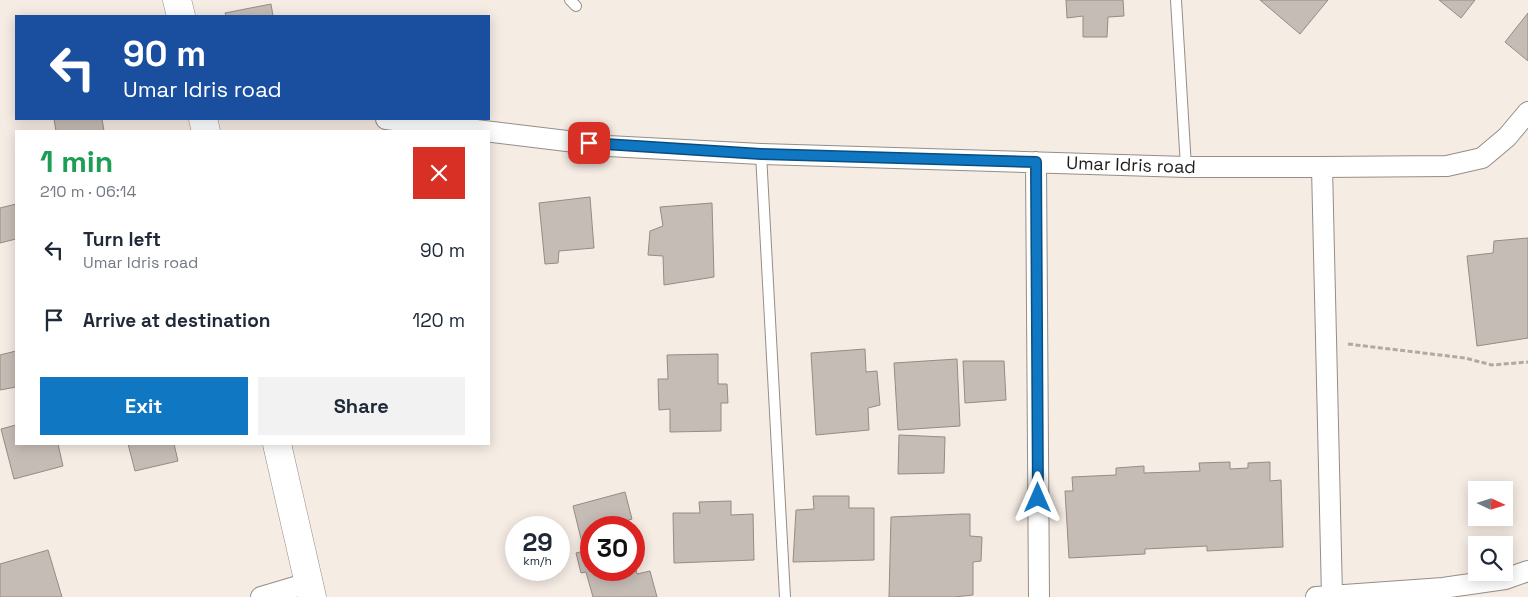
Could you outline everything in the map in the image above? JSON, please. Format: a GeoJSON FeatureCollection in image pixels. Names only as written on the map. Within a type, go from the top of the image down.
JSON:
{"type":"FeatureCollection","features":[{"type":"Feature","properties":{"kind":"street"},"geometry":{"type":"LineString","coordinates":[[177,0],[181,15]]}},
{"type":"Feature","properties":{"kind":"street","name":"Umar Idris road"},"geometry":{"type":"LineString","coordinates":[[490,132],[608,146],[761,154],[1186,167],[1447,166],[1482,158],[1507,137],[1528,112]]}},
{"type":"Feature","properties":{"kind":"street","name":"Umar Idris road"},"geometry":{"type":"LineString","coordinates":[[394,120],[476,130]]}},
{"type":"Feature","properties":{"kind":"street"},"geometry":{"type":"LineString","coordinates":[[1036,162],[1039,597]]}},
{"type":"Feature","properties":{"kind":"street"},"geometry":{"type":"LineString","coordinates":[[1322,167],[1326,342],[1324,597],[1444,592],[1505,579],[1528,571]]}},
{"type":"Feature","properties":{"kind":"street"},"geometry":{"type":"LineString","coordinates":[[261,597],[310,590],[277,445]]}},
{"type":"Feature","properties":{"kind":"lane"},"geometry":{"type":"LineString","coordinates":[[1176,0],[1186,167]]}},
{"type":"Feature","properties":{"kind":"lane"},"geometry":{"type":"LineString","coordinates":[[761,154],[785,597]]}},
{"type":"Feature","properties":{"kind":"path"},"geometry":{"type":"LineString","coordinates":[[1326,342],[1465,358],[1492,365],[1528,362]]}},
{"type":"Feature","properties":{"kind":"building"},"geometry":{"type":"Polygon","coordinates":[[[1066,0],[1123,0],[1124,16],[1108,17],[1107,37],[1083,37],[1083,16],[1067,18],[1066,0]]]}},
{"type":"Feature","properties":{"kind":"building"},"geometry":{"type":"Polygon","coordinates":[[[1260,0],[1328,0],[1300,34],[1260,0]]]}},
{"type":"Feature","properties":{"kind":"building"},"geometry":{"type":"Polygon","coordinates":[[[1439,0],[1475,0],[1461,18],[1439,0]]]}},
{"type":"Feature","properties":{"kind":"building"},"geometry":{"type":"Polygon","coordinates":[[[271,4],[273,15],[226,15],[225,13],[271,4]]]}},
{"type":"Feature","properties":{"kind":"building"},"geometry":{"type":"Polygon","coordinates":[[[1528,13],[1528,61],[1505,42],[1528,13]]]}},
{"type":"Feature","properties":{"kind":"building"},"geometry":{"type":"Polygon","coordinates":[[[54,120],[102,120],[104,130],[56,130],[54,120]]]}},
{"type":"Feature","properties":{"kind":"building"},"geometry":{"type":"Polygon","coordinates":[[[590,197],[594,248],[559,251],[558,263],[545,264],[539,203],[590,197]]]}},
{"type":"Feature","properties":{"kind":"building"},"geometry":{"type":"Polygon","coordinates":[[[712,203],[714,277],[664,285],[663,256],[648,255],[650,231],[663,226],[660,207],[712,203]]]}},
{"type":"Feature","properties":{"kind":"building"},"geometry":{"type":"Polygon","coordinates":[[[15,204],[15,239],[0,243],[0,208],[15,204]]]}},
{"type":"Feature","properties":{"kind":"building"},"geometry":{"type":"Polygon","coordinates":[[[1528,238],[1528,338],[1477,346],[1467,256],[1493,253],[1494,241],[1528,238]]]}},
{"type":"Feature","properties":{"kind":"building"},"geometry":{"type":"Polygon","coordinates":[[[865,349],[866,372],[877,371],[880,405],[868,408],[869,430],[816,435],[811,353],[865,349]]]}},
{"type":"Feature","properties":{"kind":"building"},"geometry":{"type":"Polygon","coordinates":[[[15,351],[15,387],[0,390],[0,355],[15,351]]]}},
{"type":"Feature","properties":{"kind":"building"},"geometry":{"type":"Polygon","coordinates":[[[718,354],[718,384],[727,384],[728,403],[721,403],[721,431],[670,432],[670,409],[659,410],[658,379],[668,379],[667,355],[718,354]]]}},
{"type":"Feature","properties":{"kind":"building"},"geometry":{"type":"Polygon","coordinates":[[[957,359],[960,426],[898,430],[894,363],[957,359]]]}},
{"type":"Feature","properties":{"kind":"building"},"geometry":{"type":"Polygon","coordinates":[[[963,361],[1004,361],[1006,400],[965,403],[963,361]]]}},
{"type":"Feature","properties":{"kind":"building"},"geometry":{"type":"Polygon","coordinates":[[[15,425],[15,445],[58,445],[63,466],[14,479],[1,429],[15,425]]]}},
{"type":"Feature","properties":{"kind":"building"},"geometry":{"type":"Polygon","coordinates":[[[899,435],[945,437],[944,473],[898,474],[899,435]]]}},
{"type":"Feature","properties":{"kind":"building"},"geometry":{"type":"Polygon","coordinates":[[[128,445],[174,445],[178,461],[135,471],[128,445]]]}},
{"type":"Feature","properties":{"kind":"building"},"geometry":{"type":"Polygon","coordinates":[[[1230,462],[1230,469],[1248,468],[1248,463],[1270,462],[1270,481],[1281,480],[1283,547],[1207,551],[1207,546],[1145,549],[1145,554],[1069,558],[1065,491],[1073,491],[1072,477],[1116,475],[1116,468],[1144,466],[1144,473],[1200,471],[1199,463],[1230,462]]]}},
{"type":"Feature","properties":{"kind":"building"},"geometry":{"type":"Polygon","coordinates":[[[625,492],[631,516],[580,516],[580,535],[573,506],[625,492]]]}},
{"type":"Feature","properties":{"kind":"building"},"geometry":{"type":"Polygon","coordinates":[[[813,496],[849,496],[849,508],[874,508],[874,560],[793,562],[796,510],[814,509],[813,496]]]}},
{"type":"Feature","properties":{"kind":"building"},"geometry":{"type":"Polygon","coordinates":[[[731,501],[731,515],[753,514],[754,560],[674,563],[673,513],[700,513],[699,502],[731,501]]]}},
{"type":"Feature","properties":{"kind":"building"},"geometry":{"type":"Polygon","coordinates":[[[970,514],[970,536],[982,537],[981,561],[973,562],[973,595],[954,597],[889,597],[891,517],[970,514]]]}},
{"type":"Feature","properties":{"kind":"building"},"geometry":{"type":"Polygon","coordinates":[[[48,550],[62,597],[0,597],[0,564],[48,550]]]}},
{"type":"Feature","properties":{"kind":"building"},"geometry":{"type":"Polygon","coordinates":[[[580,552],[580,569],[576,553],[580,552]]]}},
{"type":"Feature","properties":{"kind":"building"},"geometry":{"type":"Polygon","coordinates":[[[650,571],[657,597],[593,597],[589,581],[645,581],[645,572],[650,571]]]}},
{"type":"Feature","properties":{"kind":"route"},"geometry":{"type":"LineString","coordinates":[[589,143],[608,146],[761,154],[1036,162],[1038,498]]}}]}
